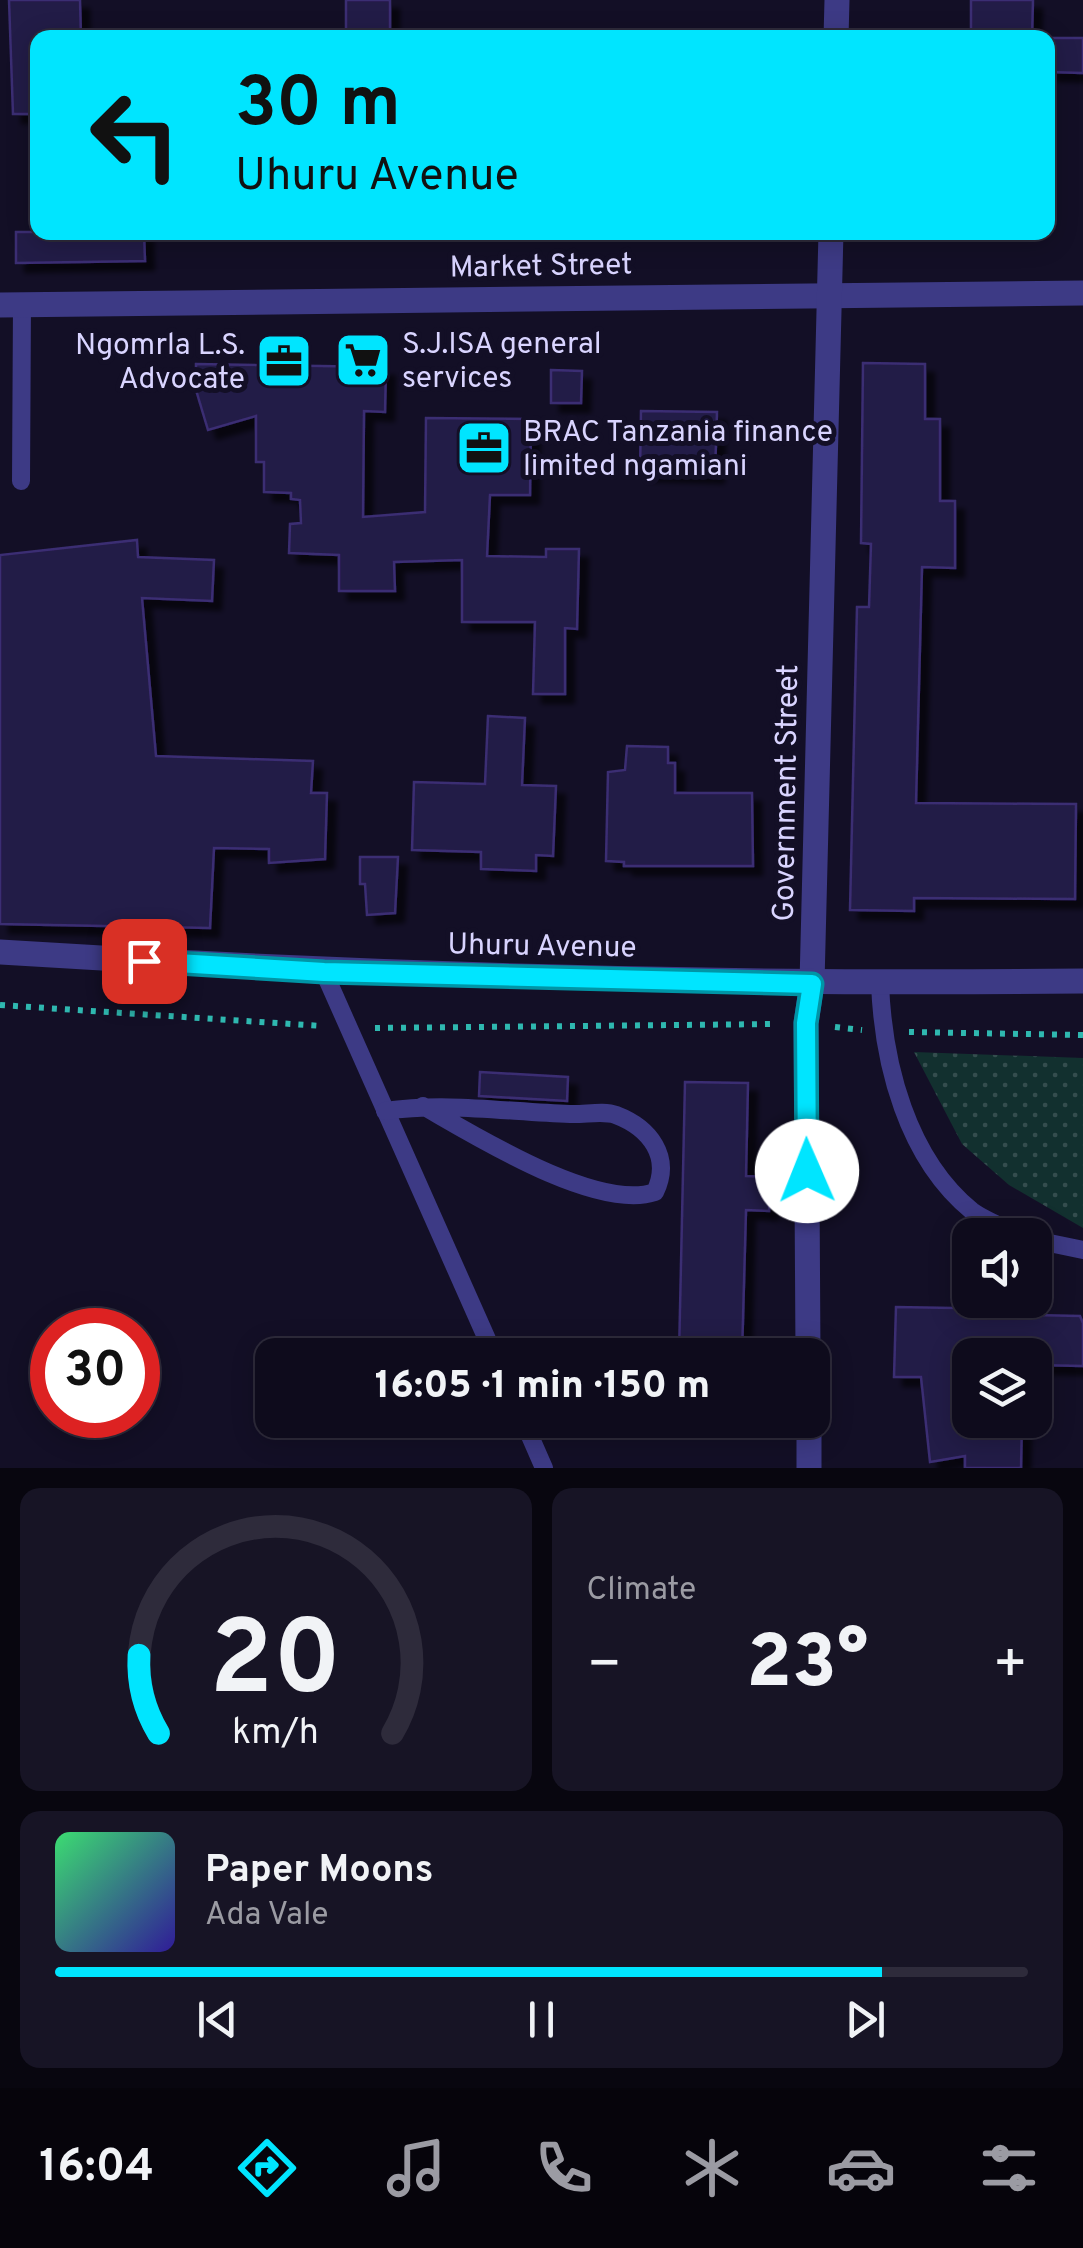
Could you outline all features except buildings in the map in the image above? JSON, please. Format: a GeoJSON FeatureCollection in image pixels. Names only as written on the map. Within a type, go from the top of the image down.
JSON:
{"type":"FeatureCollection","features":[{"type":"Feature","properties":{"kind":"street"},"geometry":{"type":"LineString","coordinates":[[836,30],[838,0]]}},
{"type":"Feature","properties":{"kind":"street","name":"Government Street"},"geometry":{"type":"LineString","coordinates":[[808,1338],[806,1023],[812,984],[832,240]]}},
{"type":"Feature","properties":{"kind":"street","name":"Market Street"},"geometry":{"type":"LineString","coordinates":[[11,304],[1083,293]]}},
{"type":"Feature","properties":{"kind":"street","name":"Uhuru Avenue"},"geometry":{"type":"LineString","coordinates":[[0,952],[324,972],[812,984],[1083,981]]}},
{"type":"Feature","properties":{"kind":"street"},"geometry":{"type":"LineString","coordinates":[[808,1438],[809,1468]]}},
{"type":"Feature","properties":{"kind":"lane"},"geometry":{"type":"LineString","coordinates":[[11,304],[21,481]]}},
{"type":"Feature","properties":{"kind":"lane"},"geometry":{"type":"LineString","coordinates":[[324,972],[486,1338]]}},
{"type":"Feature","properties":{"kind":"lane"},"geometry":{"type":"LineString","coordinates":[[880,983],[882,1032],[909,1125],[935,1173],[974,1213],[984,1218]]}},
{"type":"Feature","properties":{"kind":"lane"},"geometry":{"type":"LineString","coordinates":[[385,1112],[423,1106],[612,1113],[641,1128],[657,1146],[663,1162],[662,1178],[654,1192],[642,1196],[603,1191],[491,1149],[423,1106]]}},
{"type":"Feature","properties":{"kind":"lane"},"geometry":{"type":"LineString","coordinates":[[1052,1244],[1083,1250]]}},
{"type":"Feature","properties":{"kind":"lane"},"geometry":{"type":"LineString","coordinates":[[531,1438],[544,1468]]}},
{"type":"Feature","properties":{"kind":"path"},"geometry":{"type":"LineString","coordinates":[[0,1005],[348,1028],[806,1023],[882,1032],[1083,1035]]}},
{"type":"Feature","properties":{"kind":"green space"},"geometry":{"type":"Polygon","coordinates":[[[914,1052],[1083,1058],[1083,1228],[1009,1185],[962,1144],[914,1052]]]}},
{"type":"Feature","properties":{"kind":"place","name":"S.J.ISA general services"},"geometry":{"type":"Point","coordinates":[363,360]}},
{"type":"Feature","properties":{"kind":"place","name":"Ngomrla L.S. Advocate"},"geometry":{"type":"Point","coordinates":[284,361]}},
{"type":"Feature","properties":{"kind":"place","name":"BRAC Tanzania finance limited ngamiani"},"geometry":{"type":"Point","coordinates":[484,448]}},
{"type":"Feature","properties":{"kind":"route"},"geometry":{"type":"LineString","coordinates":[[144,961],[324,972],[812,984],[806,1023],[807,1171]]}}]}
